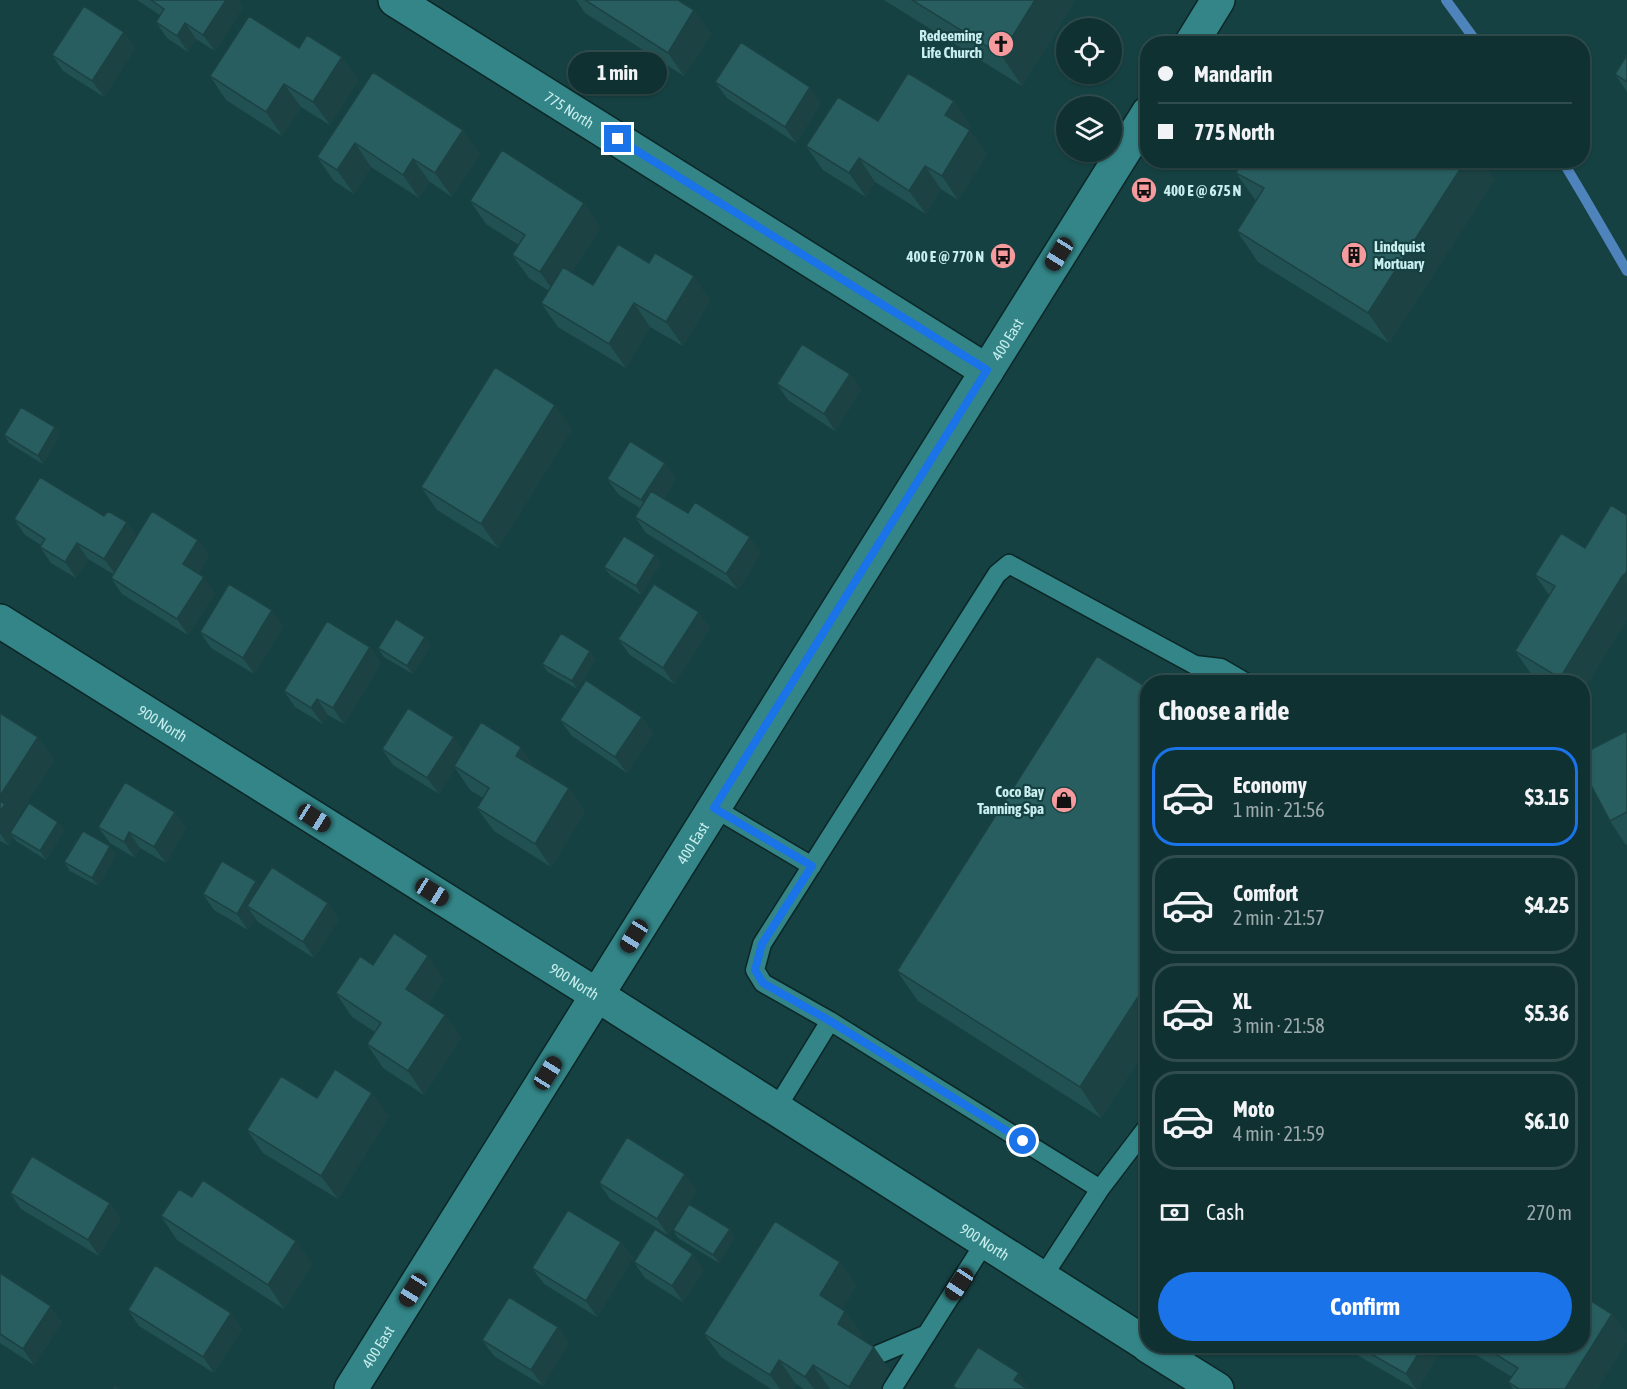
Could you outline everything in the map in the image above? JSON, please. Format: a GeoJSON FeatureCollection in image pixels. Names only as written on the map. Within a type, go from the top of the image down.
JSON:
{"type":"FeatureCollection","features":[{"type":"Feature","properties":{"kind":"street","name":"775 North"},"geometry":{"type":"LineString","coordinates":[[395,0],[987,370]]}},
{"type":"Feature","properties":{"kind":"street"},"geometry":{"type":"LineString","coordinates":[[1196,36],[1218,0]]}},
{"type":"Feature","properties":{"kind":"street","name":"400 East"},"geometry":{"type":"LineString","coordinates":[[351,1389],[1140,127]]}},
{"type":"Feature","properties":{"kind":"street","name":"900 North"},"geometry":{"type":"LineString","coordinates":[[0,621],[597,995],[1140,1340]]}},
{"type":"Feature","properties":{"kind":"street","name":"900 North"},"geometry":{"type":"LineString","coordinates":[[1160,1353],[1216,1389]]}},
{"type":"Feature","properties":{"kind":"lane"},"geometry":{"type":"LineString","coordinates":[[1100,1189],[830,1021],[763,983],[755,970],[762,944],[997,574],[1009,564],[1195,665],[1221,668],[1233,675]]}},
{"type":"Feature","properties":{"kind":"lane"},"geometry":{"type":"LineString","coordinates":[[714,808],[812,866]]}},
{"type":"Feature","properties":{"kind":"lane"},"geometry":{"type":"LineString","coordinates":[[776,1109],[830,1021]]}},
{"type":"Feature","properties":{"kind":"lane"},"geometry":{"type":"LineString","coordinates":[[1042,1278],[1100,1189],[1140,1136]]}},
{"type":"Feature","properties":{"kind":"lane"},"geometry":{"type":"LineString","coordinates":[[892,1389],[985,1242]]}},
{"type":"Feature","properties":{"kind":"lane"},"geometry":{"type":"LineString","coordinates":[[870,1358],[927,1334]]}},
{"type":"Feature","properties":{"kind":"building"},"geometry":{"type":"Polygon","coordinates":[[[151,0],[226,0],[203,35],[185,23],[177,36],[156,22],[164,9],[151,0]]]}},
{"type":"Feature","properties":{"kind":"building"},"geometry":{"type":"Polygon","coordinates":[[[585,0],[678,0],[694,10],[668,53],[585,0]]]}},
{"type":"Feature","properties":{"kind":"building"},"geometry":{"type":"Polygon","coordinates":[[[912,0],[1035,0],[1001,55],[912,0]]]}},
{"type":"Feature","properties":{"kind":"building"},"geometry":{"type":"Polygon","coordinates":[[[84,6],[124,32],[92,81],[52,55],[84,6]]]}},
{"type":"Feature","properties":{"kind":"building"},"geometry":{"type":"Polygon","coordinates":[[[249,16],[299,48],[307,35],[342,57],[313,102],[284,84],[266,112],[210,76],[249,16]]]}},
{"type":"Feature","properties":{"kind":"building"},"geometry":{"type":"Polygon","coordinates":[[[741,42],[810,87],[785,127],[715,82],[741,42]]]}},
{"type":"Feature","properties":{"kind":"building"},"geometry":{"type":"Polygon","coordinates":[[[1627,55],[1627,82],[1615,74],[1627,55]]]}},
{"type":"Feature","properties":{"kind":"building"},"geometry":{"type":"Polygon","coordinates":[[[373,72],[463,130],[435,173],[413,159],[403,175],[355,143],[337,170],[317,157],[373,72]]]}},
{"type":"Feature","properties":{"kind":"building"},"geometry":{"type":"Polygon","coordinates":[[[908,73],[954,101],[945,115],[970,130],[942,176],[925,166],[909,191],[859,158],[849,173],[806,146],[838,97],[878,121],[908,73]]]}},
{"type":"Feature","properties":{"kind":"building"},"geometry":{"type":"Polygon","coordinates":[[[502,150],[584,203],[540,272],[512,255],[525,235],[470,201],[502,150]]]}},
{"type":"Feature","properties":{"kind":"building","name":"Lindquist Mortuary"},"geometry":{"type":"Polygon","coordinates":[[[1239,168],[1461,168],[1368,313],[1237,231],[1264,188],[1236,173],[1239,168]]]}},
{"type":"Feature","properties":{"kind":"building"},"geometry":{"type":"Polygon","coordinates":[[[618,244],[649,263],[655,253],[694,276],[666,322],[634,303],[609,344],[541,303],[563,267],[593,285],[618,244]]]}},
{"type":"Feature","properties":{"kind":"building"},"geometry":{"type":"Polygon","coordinates":[[[802,344],[850,374],[824,414],[777,384],[802,344]]]}},
{"type":"Feature","properties":{"kind":"building"},"geometry":{"type":"Polygon","coordinates":[[[495,367],[555,405],[481,524],[421,487],[495,367]]]}},
{"type":"Feature","properties":{"kind":"building"},"geometry":{"type":"Polygon","coordinates":[[[21,407],[55,427],[38,456],[4,435],[21,407]]]}},
{"type":"Feature","properties":{"kind":"building"},"geometry":{"type":"Polygon","coordinates":[[[630,441],[665,463],[641,500],[607,479],[630,441]]]}},
{"type":"Feature","properties":{"kind":"building"},"geometry":{"type":"Polygon","coordinates":[[[40,477],[104,516],[108,511],[127,522],[104,559],[77,543],[65,562],[40,547],[45,539],[14,519],[40,477]]]}},
{"type":"Feature","properties":{"kind":"building"},"geometry":{"type":"Polygon","coordinates":[[[651,491],[688,513],[695,502],[750,537],[726,574],[635,517],[651,491]]]}},
{"type":"Feature","properties":{"kind":"building"},"geometry":{"type":"Polygon","coordinates":[[[1611,505],[1627,515],[1627,571],[1562,675],[1555,675],[1515,651],[1555,586],[1535,575],[1561,533],[1585,548],[1611,505]]]}},
{"type":"Feature","properties":{"kind":"building"},"geometry":{"type":"Polygon","coordinates":[[[152,511],[198,540],[183,564],[204,577],[177,619],[111,578],[152,511]]]}},
{"type":"Feature","properties":{"kind":"building"},"geometry":{"type":"Polygon","coordinates":[[[624,536],[655,555],[636,586],[604,567],[624,536]]]}},
{"type":"Feature","properties":{"kind":"building"},"geometry":{"type":"Polygon","coordinates":[[[229,584],[272,610],[243,658],[200,632],[229,584]]]}},
{"type":"Feature","properties":{"kind":"building"},"geometry":{"type":"Polygon","coordinates":[[[654,584],[699,612],[663,668],[618,639],[654,584]]]}},
{"type":"Feature","properties":{"kind":"building"},"geometry":{"type":"Polygon","coordinates":[[[396,619],[425,637],[407,666],[378,648],[396,619]]]}},
{"type":"Feature","properties":{"kind":"building"},"geometry":{"type":"Polygon","coordinates":[[[327,621],[370,647],[333,708],[317,699],[311,708],[284,691],[327,621]]]}},
{"type":"Feature","properties":{"kind":"building"},"geometry":{"type":"Polygon","coordinates":[[[561,633],[590,651],[572,681],[542,664],[561,633]]]}},
{"type":"Feature","properties":{"kind":"building"},"geometry":{"type":"Polygon","coordinates":[[[1097,656],[1140,683],[1140,994],[1080,1087],[897,971],[1097,656]]]}},
{"type":"Feature","properties":{"kind":"building"},"geometry":{"type":"Polygon","coordinates":[[[586,680],[642,717],[615,757],[560,720],[586,680]]]}},
{"type":"Feature","properties":{"kind":"building"},"geometry":{"type":"Polygon","coordinates":[[[408,708],[454,737],[427,778],[382,749],[408,708]]]}},
{"type":"Feature","properties":{"kind":"building"},"geometry":{"type":"Polygon","coordinates":[[[0,713],[38,737],[0,796],[0,713]]]}},
{"type":"Feature","properties":{"kind":"building"},"geometry":{"type":"Polygon","coordinates":[[[481,722],[521,747],[516,756],[569,788],[535,844],[477,808],[489,788],[454,766],[481,722]]]}},
{"type":"Feature","properties":{"kind":"building"},"geometry":{"type":"Polygon","coordinates":[[[1627,731],[1627,812],[1610,821],[1590,783],[1590,750],[1627,731]]]}},
{"type":"Feature","properties":{"kind":"building"},"geometry":{"type":"Polygon","coordinates":[[[125,782],[175,812],[154,847],[129,832],[124,842],[98,827],[125,782]]]}},
{"type":"Feature","properties":{"kind":"building"},"geometry":{"type":"Polygon","coordinates":[[[0,801],[5,804],[0,812],[0,801]]]}},
{"type":"Feature","properties":{"kind":"building"},"geometry":{"type":"Polygon","coordinates":[[[29,803],[58,822],[40,851],[10,833],[29,803]]]}},
{"type":"Feature","properties":{"kind":"building"},"geometry":{"type":"Polygon","coordinates":[[[83,831],[110,846],[92,878],[64,862],[83,831]]]}},
{"type":"Feature","properties":{"kind":"building"},"geometry":{"type":"Polygon","coordinates":[[[222,861],[256,881],[237,914],[203,894],[222,861]]]}},
{"type":"Feature","properties":{"kind":"building"},"geometry":{"type":"Polygon","coordinates":[[[272,867],[328,903],[303,942],[247,906],[272,867]]]}},
{"type":"Feature","properties":{"kind":"building"},"geometry":{"type":"Polygon","coordinates":[[[394,933],[428,956],[406,989],[445,1015],[408,1071],[367,1044],[381,1023],[336,993],[360,956],[373,965],[394,933]]]}},
{"type":"Feature","properties":{"kind":"building"},"geometry":{"type":"Polygon","coordinates":[[[335,1069],[372,1093],[321,1176],[247,1130],[281,1076],[317,1098],[335,1069]]]}},
{"type":"Feature","properties":{"kind":"building"},"geometry":{"type":"Polygon","coordinates":[[[627,1137],[685,1174],[657,1219],[599,1183],[627,1137]]]}},
{"type":"Feature","properties":{"kind":"building"},"geometry":{"type":"Polygon","coordinates":[[[32,1156],[110,1203],[88,1240],[10,1193],[32,1156]]]}},
{"type":"Feature","properties":{"kind":"building"},"geometry":{"type":"Polygon","coordinates":[[[203,1180],[296,1241],[268,1285],[161,1216],[179,1189],[192,1197],[203,1180]]]}},
{"type":"Feature","properties":{"kind":"building"},"geometry":{"type":"Polygon","coordinates":[[[689,1204],[730,1229],[713,1255],[673,1230],[689,1204]]]}},
{"type":"Feature","properties":{"kind":"building"},"geometry":{"type":"Polygon","coordinates":[[[568,1210],[621,1242],[586,1301],[532,1268],[568,1210]]]}},
{"type":"Feature","properties":{"kind":"building"},"geometry":{"type":"Polygon","coordinates":[[[775,1221],[840,1262],[820,1295],[845,1311],[838,1324],[874,1347],[849,1387],[813,1365],[805,1377],[779,1360],[770,1375],[704,1334],[775,1221]]]}},
{"type":"Feature","properties":{"kind":"building"},"geometry":{"type":"Polygon","coordinates":[[[655,1229],[693,1254],[672,1286],[634,1262],[655,1229]]]}},
{"type":"Feature","properties":{"kind":"building"},"geometry":{"type":"Polygon","coordinates":[[[155,1265],[231,1313],[203,1357],[128,1310],[155,1265]]]}},
{"type":"Feature","properties":{"kind":"building"},"geometry":{"type":"Polygon","coordinates":[[[0,1273],[51,1306],[23,1349],[0,1334],[0,1273]]]}},
{"type":"Feature","properties":{"kind":"building"},"geometry":{"type":"Polygon","coordinates":[[[509,1297],[558,1327],[531,1370],[482,1340],[509,1297]]]}},
{"type":"Feature","properties":{"kind":"building"},"geometry":{"type":"Polygon","coordinates":[[[1590,1300],[1612,1314],[1590,1349],[1590,1300]]]}},
{"type":"Feature","properties":{"kind":"building"},"geometry":{"type":"Polygon","coordinates":[[[978,1347],[1019,1373],[1014,1380],[1027,1389],[957,1389],[953,1386],[978,1347]]]}},
{"type":"Feature","properties":{"kind":"building"},"geometry":{"type":"Polygon","coordinates":[[[1369,1353],[1419,1353],[1406,1374],[1369,1353]]]}},
{"type":"Feature","properties":{"kind":"building"},"geometry":{"type":"Polygon","coordinates":[[[1493,1353],[1588,1353],[1565,1389],[1519,1389],[1508,1382],[1518,1368],[1493,1353]]]}},
{"type":"Feature","properties":{"kind":"waterway"},"geometry":{"type":"LineString","coordinates":[[1446,0],[1472,36]]}},
{"type":"Feature","properties":{"kind":"waterway"},"geometry":{"type":"LineString","coordinates":[[1567,168],[1627,271]]}},
{"type":"Feature","properties":{"kind":"place","name":"Redeeming Life Church"},"geometry":{"type":"Point","coordinates":[1001,44]}},
{"type":"Feature","properties":{"kind":"place","name":"400 E @ 675 N"},"geometry":{"type":"Point","coordinates":[1144,190]}},
{"type":"Feature","properties":{"kind":"place","name":"Lindquist Mortuary"},"geometry":{"type":"Point","coordinates":[1354,255]}},
{"type":"Feature","properties":{"kind":"place","name":"400 E @ 770 N"},"geometry":{"type":"Point","coordinates":[1003,256]}},
{"type":"Feature","properties":{"kind":"place","name":"Coco Bay Tanning Spa"},"geometry":{"type":"Point","coordinates":[1064,800]}},
{"type":"Feature","properties":{"kind":"route"},"geometry":{"type":"LineString","coordinates":[[618,139],[987,370],[714,808],[812,866],[762,944],[755,970],[763,983],[830,1021],[1023,1141]]}}]}
